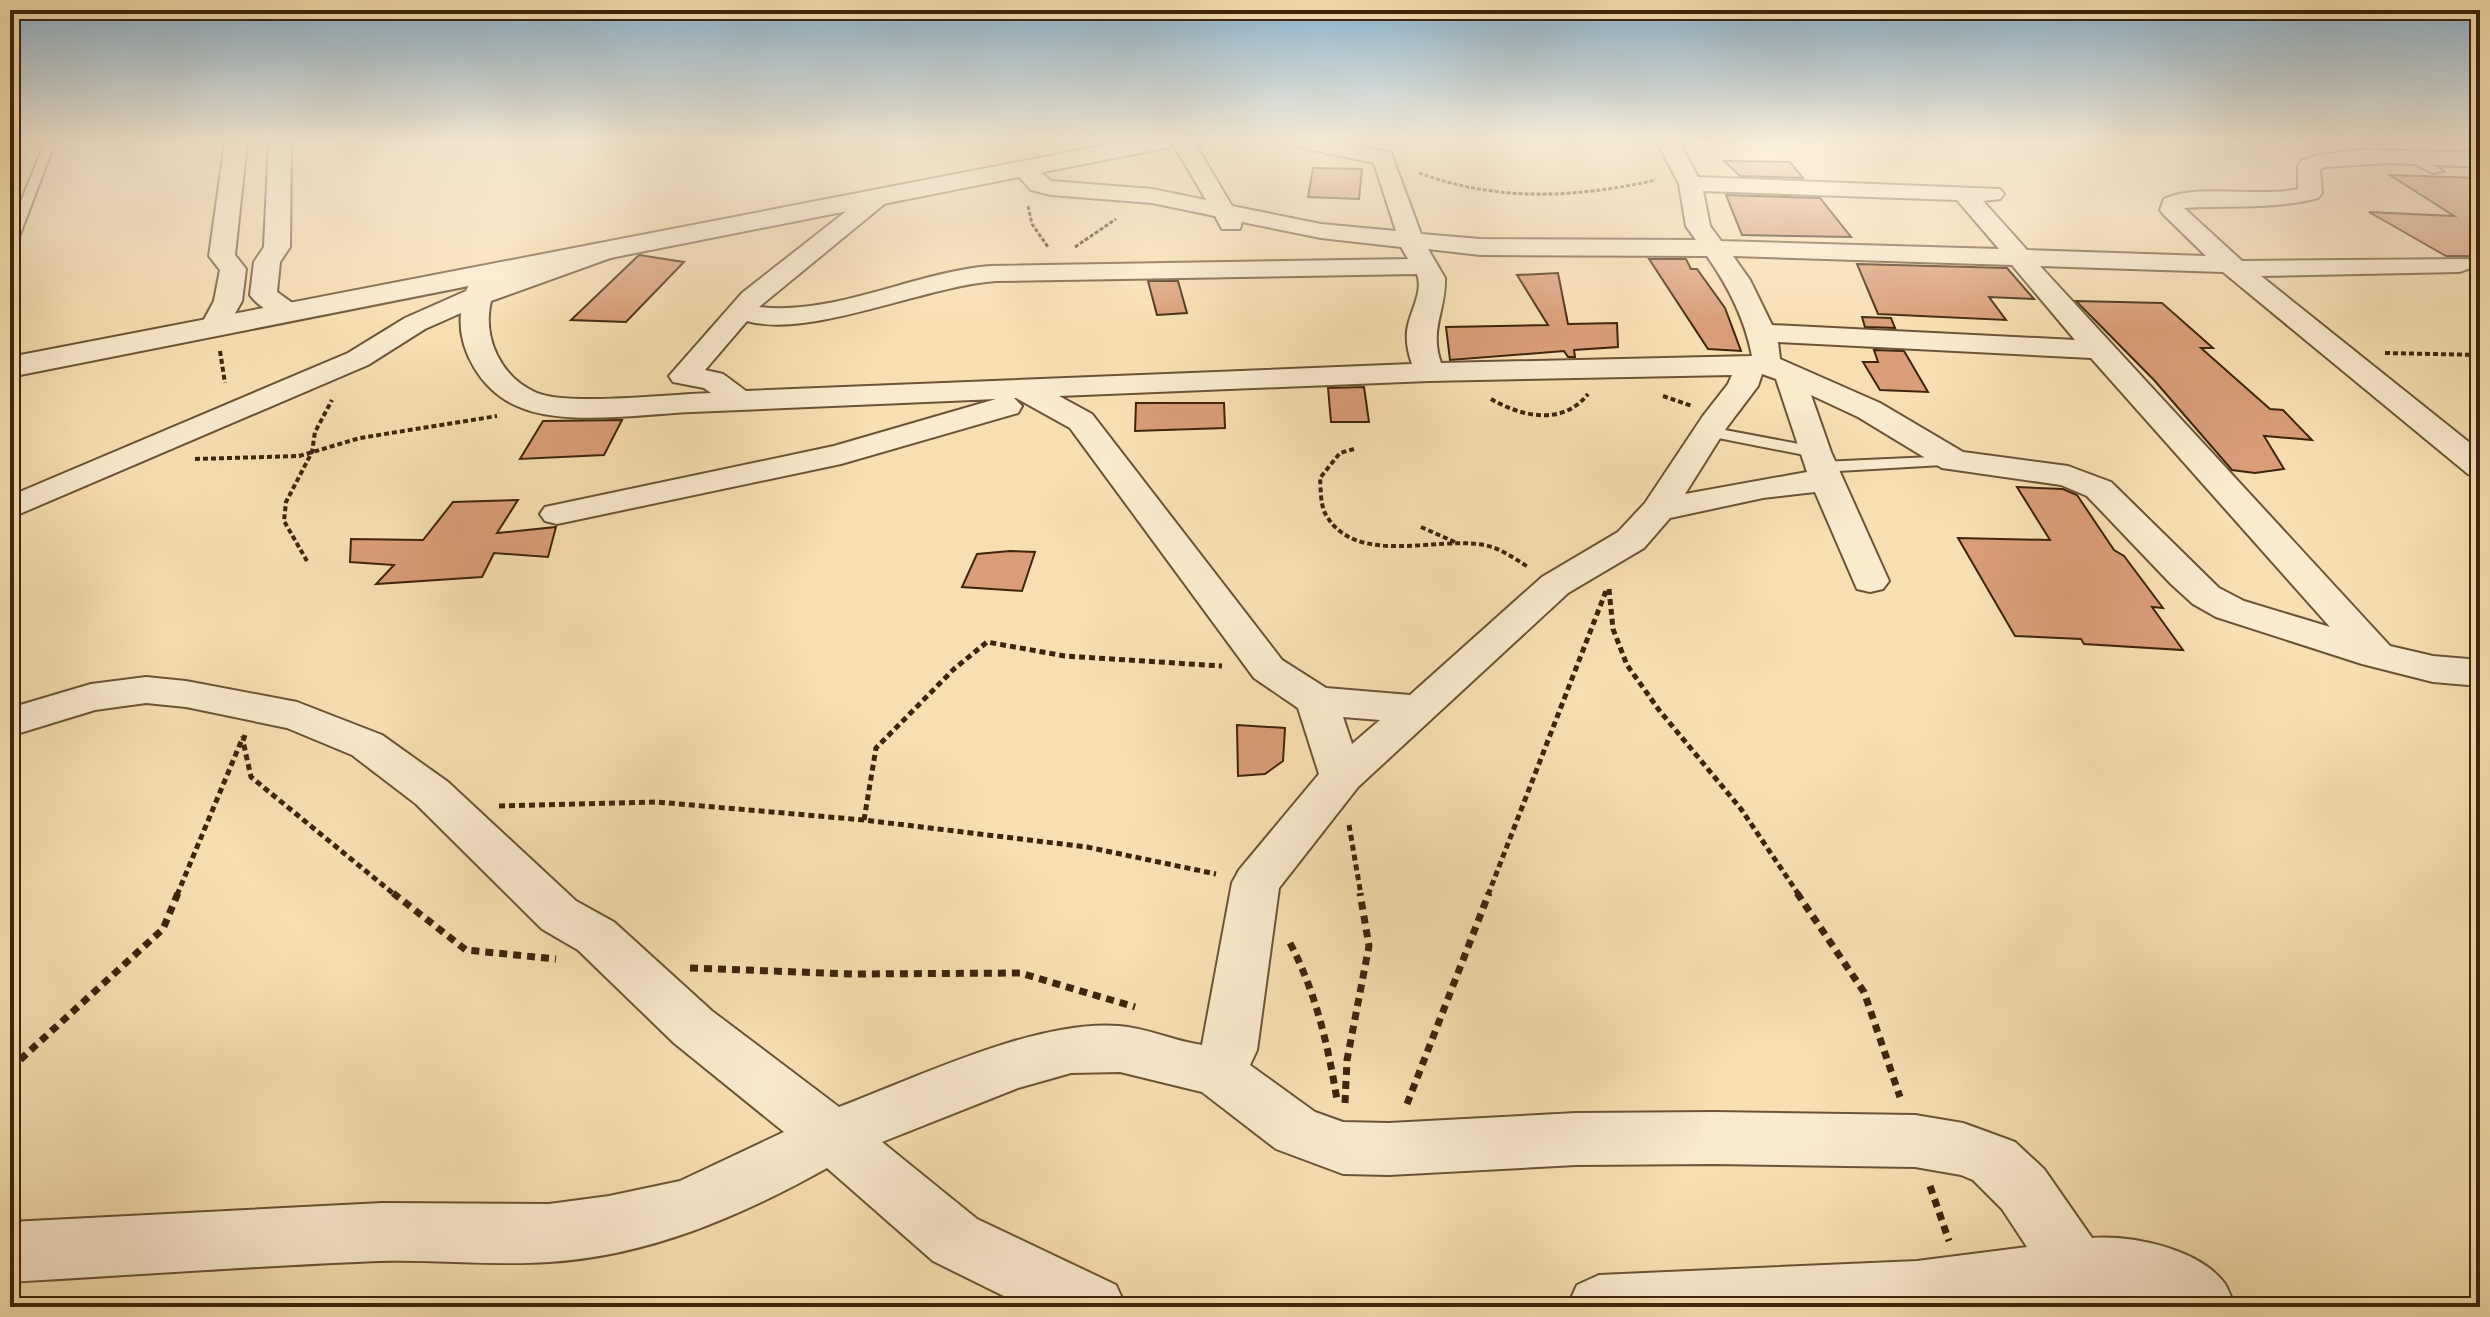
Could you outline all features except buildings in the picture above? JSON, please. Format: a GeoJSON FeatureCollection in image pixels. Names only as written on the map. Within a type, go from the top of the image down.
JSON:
{"type":"FeatureCollection","features":[{"type":"Feature","properties":{"kind":"street"},"geometry":{"type":"LineString","coordinates":[[214,327],[227,280],[228,210],[231,203]]}},
{"type":"Feature","properties":{"kind":"street"},"geometry":{"type":"LineString","coordinates":[[228,210],[270,203]]}},
{"type":"Feature","properties":{"kind":"street"},"geometry":{"type":"LineString","coordinates":[[264,285],[267,262],[277,247],[279,203]]}},
{"type":"Feature","properties":{"kind":"street"},"geometry":{"type":"LineString","coordinates":[[10,367],[291,312],[480,287],[607,251],[843,203]]}},
{"type":"Feature","properties":{"kind":"street"},"geometry":{"type":"LineString","coordinates":[[732,401],[735,396],[725,386],[712,380],[684,376],[752,299],[871,203]]}},
{"type":"Feature","properties":{"kind":"street"},"geometry":{"type":"LineString","coordinates":[[1190,203],[1420,254]]}},
{"type":"Feature","properties":{"kind":"street"},"geometry":{"type":"LineString","coordinates":[[1219,203],[1244,247],[1243,269]]}},
{"type":"Feature","properties":{"kind":"street"},"geometry":{"type":"LineString","coordinates":[[1401,203],[1432,288],[1421,329],[1421,347],[1429,372]]}},
{"type":"Feature","properties":{"kind":"street"},"geometry":{"type":"LineString","coordinates":[[1693,203],[1698,226],[1737,280],[1762,333],[1769,367],[1821,466],[1870,581]]}},
{"type":"Feature","properties":{"kind":"street"},"geometry":{"type":"LineString","coordinates":[[1973,203],[2099,350],[2376,655]]}},
{"type":"Feature","properties":{"kind":"street"},"geometry":{"type":"LineString","coordinates":[[2174,203],[2172,210],[2180,219],[2234,266],[2480,467]]}},
{"type":"Feature","properties":{"kind":"street"},"geometry":{"type":"LineString","coordinates":[[227,280],[277,247]]}},
{"type":"Feature","properties":{"kind":"street"},"geometry":{"type":"LineString","coordinates":[[742,310],[753,316],[788,316],[969,275],[1243,269],[1480,247],[1714,248],[2234,266],[2459,264]]}},
{"type":"Feature","properties":{"kind":"street"},"geometry":{"type":"LineString","coordinates":[[227,280],[264,285],[291,312]]}},
{"type":"Feature","properties":{"kind":"street"},"geometry":{"type":"LineString","coordinates":[[10,508],[358,359],[389,336],[480,287]]}},
{"type":"Feature","properties":{"kind":"street"},"geometry":{"type":"LineString","coordinates":[[480,287],[475,348],[502,381],[527,401],[593,406],[1033,395],[1111,384],[1429,372],[1769,367],[1869,410],[1954,461],[2068,476],[2084,481],[2111,498],[2144,537],[2215,602],[2252,617],[2376,655],[2433,669],[2480,673]]}},
{"type":"Feature","properties":{"kind":"street"},"geometry":{"type":"LineString","coordinates":[[1762,333],[2099,350]]}},
{"type":"Feature","properties":{"kind":"street"},"geometry":{"type":"LineString","coordinates":[[1215,1070],[1230,1050],[1256,883],[1342,776],[1555,585],[1631,540],[1658,510],[1743,386],[1769,367]]}},
{"type":"Feature","properties":{"kind":"street"},"geometry":{"type":"LineString","coordinates":[[1081,421],[1111,384]]}},
{"type":"Feature","properties":{"kind":"street"},"geometry":{"type":"LineString","coordinates":[[557,514],[841,454],[1033,395],[1081,421],[1268,669],[1316,701],[1419,710]]}},
{"type":"Feature","properties":{"kind":"street"},"geometry":{"type":"LineString","coordinates":[[1658,510],[1763,488],[1821,466]]}},
{"type":"Feature","properties":{"kind":"street"},"geometry":{"type":"LineString","coordinates":[[10,722],[91,697],[146,690],[186,694],[297,716],[367,745],[432,793],[559,915],[596,936],[693,1027],[832,1136],[955,1240],[1094,1307]]}},
{"type":"Feature","properties":{"kind":"street"},"geometry":{"type":"LineString","coordinates":[[1316,701],[1342,776]]}},
{"type":"Feature","properties":{"kind":"street"},"geometry":{"type":"LineString","coordinates":[[10,1252],[382,1232],[549,1233],[609,1225],[684,1208],[765,1172],[832,1136],[1011,1066],[1071,1050],[1120,1049],[1185,1066],[1215,1070],[1296,1131],[1366,1148],[1576,1139],[1915,1141],[1963,1149],[1994,1161],[2023,1189],[2076,1268]]}},
{"type":"Feature","properties":{"kind":"street"},"geometry":{"type":"LineString","coordinates":[[1599,1307],[1963,1289],[2076,1268],[2120,1268],[2161,1276],[2190,1293],[2203,1307]]}},
{"type":"Feature","properties":{"kind":"lane"},"geometry":{"type":"LineString","coordinates":[[10,245],[26,203]]}},
{"type":"Feature","properties":{"kind":"lane"},"geometry":{"type":"LineString","coordinates":[[1709,432],[1821,466],[1954,461]]}},
{"type":"Feature","properties":{"kind":"path"},"geometry":{"type":"LineString","coordinates":[[1027,203],[1032,224],[1043,237],[1054,261],[1045,272]]}},
{"type":"Feature","properties":{"kind":"path"},"geometry":{"type":"LineString","coordinates":[[2344,354],[2410,352],[2480,355]]}},
{"type":"Feature","properties":{"kind":"path"},"geometry":{"type":"LineString","coordinates":[[307,561],[284,521],[286,502],[312,452],[315,432],[338,384],[358,359]]}},
{"type":"Feature","properties":{"kind":"path"},"geometry":{"type":"LineString","coordinates":[[1486,396],[1506,409],[1542,415],[1568,414],[1581,406],[1588,393]]}},
{"type":"Feature","properties":{"kind":"path"},"geometry":{"type":"LineString","coordinates":[[192,459],[299,456],[360,438],[505,415],[527,401]]}},
{"type":"Feature","properties":{"kind":"path"},"geometry":{"type":"LineString","coordinates":[[1354,449],[1340,453],[1320,478],[1325,513],[1345,535],[1384,545],[1482,545],[1504,552],[1555,585]]}},
{"type":"Feature","properties":{"kind":"path"},"geometry":{"type":"LineString","coordinates":[[1421,527],[1460,545]]}},
{"type":"Feature","properties":{"kind":"path"},"geometry":{"type":"LineString","coordinates":[[1366,1148],[1608,584],[1613,629],[1627,665],[1741,809],[1864,992],[1963,1289]]}},
{"type":"Feature","properties":{"kind":"path"},"geometry":{"type":"LineString","coordinates":[[864,820],[876,748],[954,669],[987,642],[1065,656],[1268,669]]}},
{"type":"Feature","properties":{"kind":"path"},"geometry":{"type":"LineString","coordinates":[[1342,776],[1369,946],[1347,1060],[1366,1148]]}},
{"type":"Feature","properties":{"kind":"path"},"geometry":{"type":"LineString","coordinates":[[432,793],[481,806],[544,808],[657,802],[864,820],[1087,847],[1256,883],[1309,974],[1330,1055],[1366,1148]]}}]}
